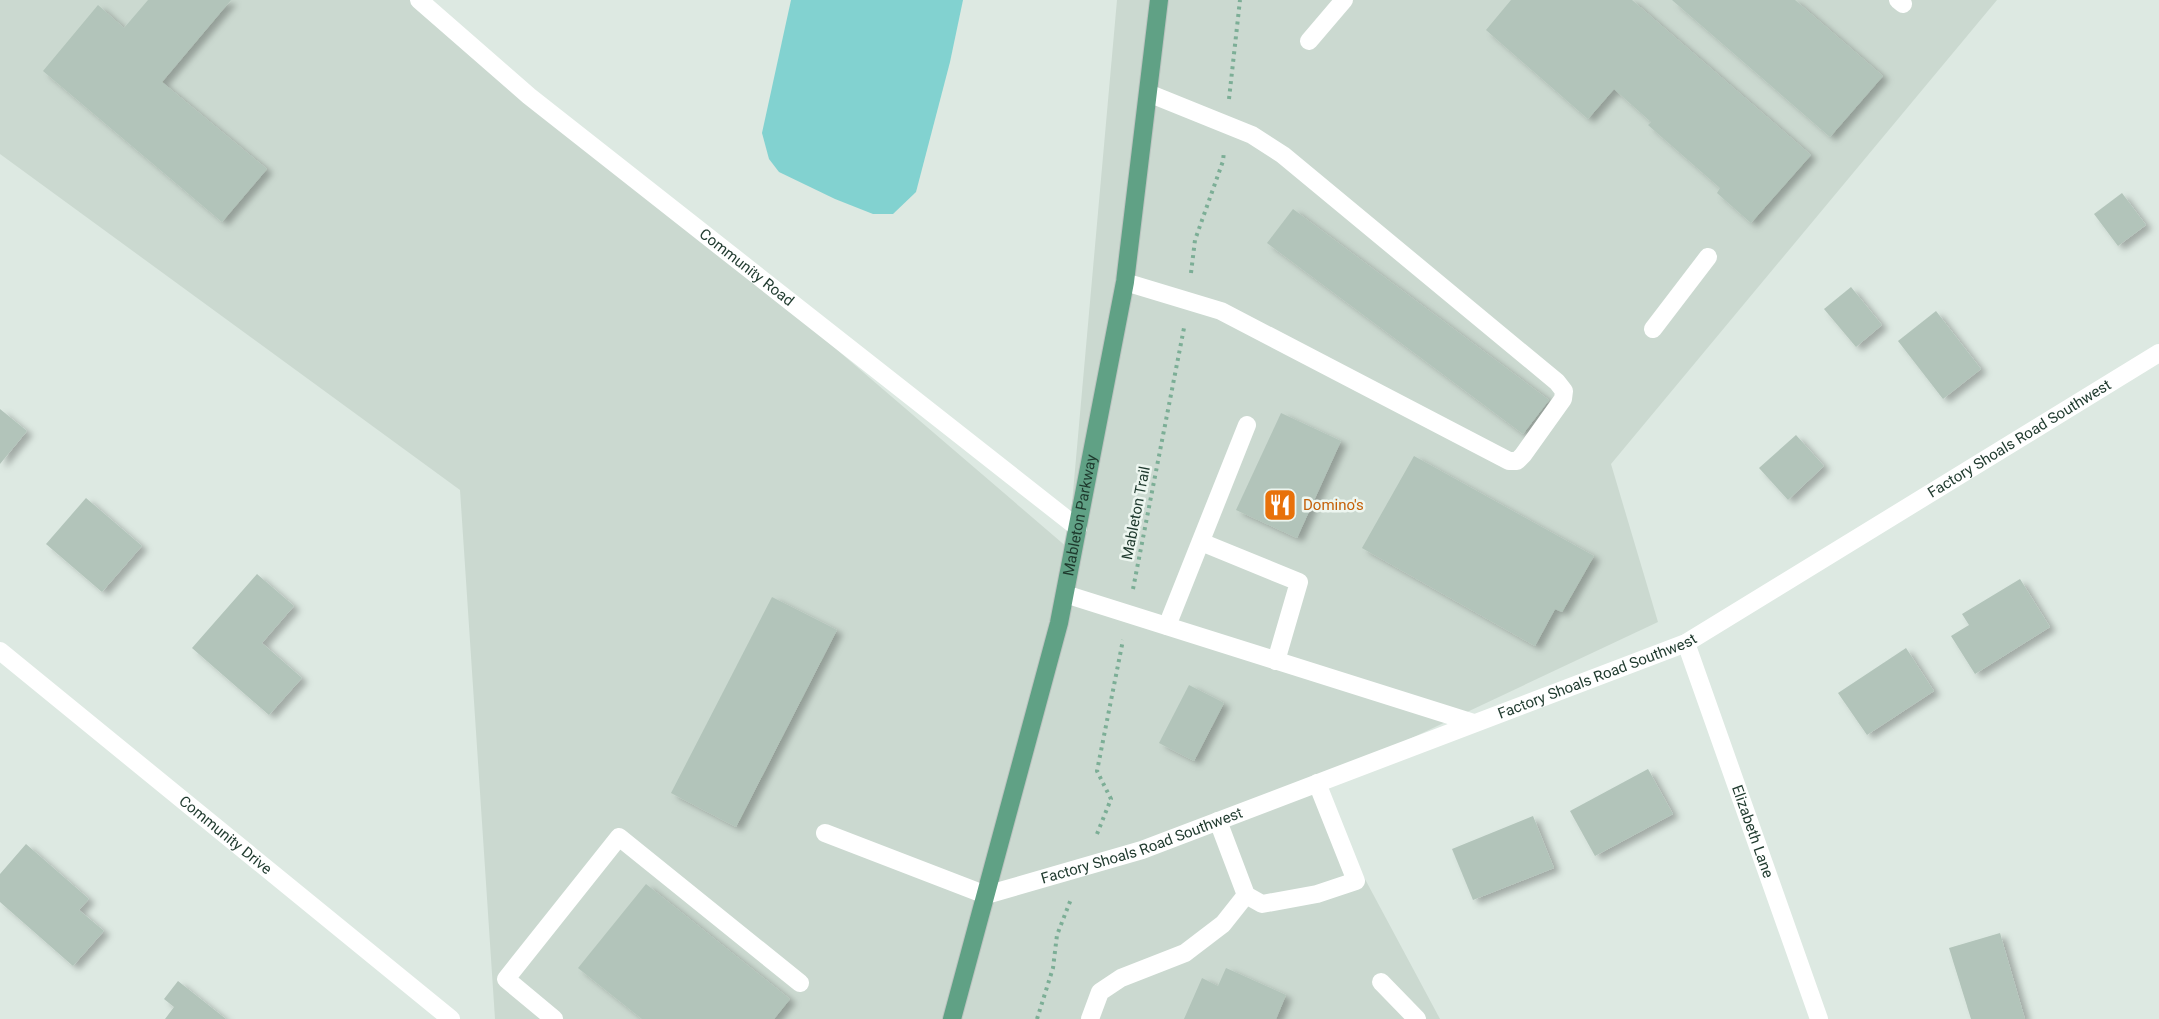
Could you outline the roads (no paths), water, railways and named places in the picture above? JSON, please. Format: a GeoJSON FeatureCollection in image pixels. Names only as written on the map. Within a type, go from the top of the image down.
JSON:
{"type":"FeatureCollection","features":[{"type":"Feature","properties":{"kind":"main road","name":"Mableton Parkway"},"geometry":{"type":"LineString","coordinates":[[952,1019],[1065,594],[1125,282],[1159,0]]}},
{"type":"Feature","properties":{"kind":"street","name":"Community Road"},"geometry":{"type":"LineString","coordinates":[[419,0],[529,96],[1078,528]]}},
{"type":"Feature","properties":{"kind":"street"},"geometry":{"type":"LineString","coordinates":[[1309,41],[1344,0]]}},
{"type":"Feature","properties":{"kind":"street"},"geometry":{"type":"LineString","coordinates":[[1125,282],[1221,311],[1509,461],[1517,461],[1523,455],[1563,399],[1564,391],[1557,382],[1283,155],[1252,135],[1148,93]]}},
{"type":"Feature","properties":{"kind":"street"},"geometry":{"type":"LineString","coordinates":[[1653,329],[1708,257]]}},
{"type":"Feature","properties":{"kind":"street","name":"Factory Shoals Road Southwest"},"geometry":{"type":"LineString","coordinates":[[986,895],[1142,850],[1686,643],[2158,355]]}},
{"type":"Feature","properties":{"kind":"street"},"geometry":{"type":"LineString","coordinates":[[1167,626],[1247,426]]}},
{"type":"Feature","properties":{"kind":"street"},"geometry":{"type":"LineString","coordinates":[[1201,542],[1299,582],[1276,661]]}},
{"type":"Feature","properties":{"kind":"street"},"geometry":{"type":"LineString","coordinates":[[1065,594],[1474,723]]}},
{"type":"Feature","properties":{"kind":"street","name":"Elizabeth Lane"},"geometry":{"type":"LineString","coordinates":[[1686,643],[1819,1019]]}},
{"type":"Feature","properties":{"kind":"street","name":"Community Drive"},"geometry":{"type":"LineString","coordinates":[[0,651],[451,1019]]}},
{"type":"Feature","properties":{"kind":"street"},"geometry":{"type":"LineString","coordinates":[[1218,821],[1246,895],[1262,903],[1317,894],[1356,881],[1317,783]]}},
{"type":"Feature","properties":{"kind":"street"},"geometry":{"type":"LineString","coordinates":[[825,833],[986,895]]}},
{"type":"Feature","properties":{"kind":"street"},"geometry":{"type":"LineString","coordinates":[[554,1019],[506,979],[619,837],[800,984]]}},
{"type":"Feature","properties":{"kind":"street"},"geometry":{"type":"LineString","coordinates":[[1090,1019],[1100,992],[1120,978],[1185,953],[1223,924],[1246,895]]}},
{"type":"Feature","properties":{"kind":"street"},"geometry":{"type":"LineString","coordinates":[[1381,982],[1418,1019]]}},
{"type":"Feature","properties":{"kind":"water"},"geometry":{"type":"Polygon","coordinates":[[[791,0],[963,0],[950,62],[916,192],[893,214],[873,214],[835,199],[779,172],[769,159],[762,133],[791,0]]]}},
{"type":"Feature","properties":{"kind":"place","name":"Domino's"},"geometry":{"type":"Point","coordinates":[1280,505]}}]}
